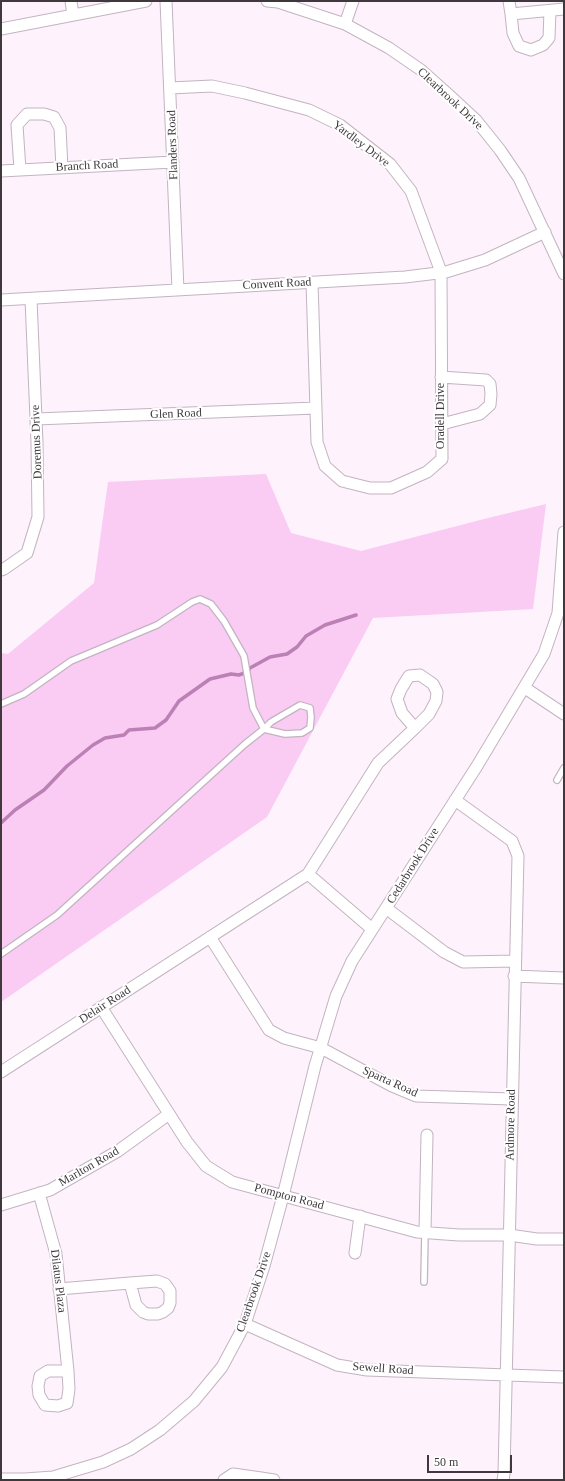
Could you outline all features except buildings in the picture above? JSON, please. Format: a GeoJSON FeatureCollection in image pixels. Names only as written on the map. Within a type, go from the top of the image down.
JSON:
{"type":"FeatureCollection","features":[{"type":"Feature","properties":{"kind":"street"},"geometry":{"type":"LineString","coordinates":[[71,1],[73,15]]}},
{"type":"Feature","properties":{"kind":"street"},"geometry":{"type":"LineString","coordinates":[[1,29],[146,1]]}},
{"type":"Feature","properties":{"kind":"street","name":"Flanders Road"},"geometry":{"type":"LineString","coordinates":[[166,1],[178,290]]}},
{"type":"Feature","properties":{"kind":"street","name":"Clearbrook Drive"},"geometry":{"type":"LineString","coordinates":[[267,1],[278,2],[345,24],[389,48],[421,70],[476,120],[500,150],[519,178],[564,274]]}},
{"type":"Feature","properties":{"kind":"street"},"geometry":{"type":"LineString","coordinates":[[345,24],[353,1]]}},
{"type":"Feature","properties":{"kind":"street"},"geometry":{"type":"LineString","coordinates":[[509,1],[513,33],[519,46],[531,50],[544,45],[549,38],[550,11]]}},
{"type":"Feature","properties":{"kind":"street"},"geometry":{"type":"LineString","coordinates":[[511,14],[564,9]]}},
{"type":"Feature","properties":{"kind":"street","name":"Yardley Drive"},"geometry":{"type":"LineString","coordinates":[[170,88],[212,86],[245,93],[309,110],[340,125],[390,164],[411,191],[441,272]]}},
{"type":"Feature","properties":{"kind":"street"},"geometry":{"type":"LineString","coordinates":[[20,170],[17,125],[27,114],[44,114],[54,117],[60,128],[62,168]]}},
{"type":"Feature","properties":{"kind":"street","name":"Branch Road"},"geometry":{"type":"LineString","coordinates":[[1,171],[173,162]]}},
{"type":"Feature","properties":{"kind":"street","name":"Convent Road"},"geometry":{"type":"LineString","coordinates":[[1,300],[405,277],[446,272],[485,260],[545,232]]}},
{"type":"Feature","properties":{"kind":"street","name":"Oradell Drive"},"geometry":{"type":"LineString","coordinates":[[312,282],[317,442],[325,466],[342,481],[370,488],[391,488],[427,472],[442,460],[441,272]]}},
{"type":"Feature","properties":{"kind":"street","name":"Doremus Drive"},"geometry":{"type":"LineString","coordinates":[[1,570],[27,553],[38,517],[31,298]]}},
{"type":"Feature","properties":{"kind":"street"},"geometry":{"type":"LineString","coordinates":[[441,377],[486,380],[490,384],[491,394],[490,405],[480,414],[442,424]]}},
{"type":"Feature","properties":{"kind":"street","name":"Glen Road"},"geometry":{"type":"LineString","coordinates":[[36,419],[316,408]]}},
{"type":"Feature","properties":{"kind":"street","name":"Cedarbrook Drive"},"geometry":{"type":"LineString","coordinates":[[283,1196],[336,996],[352,961],[455,800],[525,688],[544,654],[558,613],[564,532]]}},
{"type":"Feature","properties":{"kind":"street"},"geometry":{"type":"LineString","coordinates":[[372,929],[308,874],[378,763],[415,728],[429,714],[436,701],[437,692],[433,684],[420,675],[409,676],[397,699],[402,713],[415,728]]}},
{"type":"Feature","properties":{"kind":"street"},"geometry":{"type":"LineString","coordinates":[[525,688],[564,714]]}},
{"type":"Feature","properties":{"kind":"street","name":"Ardmore Road"},"geometry":{"type":"LineString","coordinates":[[455,800],[512,841],[518,856],[503,1480]]}},
{"type":"Feature","properties":{"kind":"street","name":"Delair Road"},"geometry":{"type":"LineString","coordinates":[[1,1072],[308,874]]}},
{"type":"Feature","properties":{"kind":"street"},"geometry":{"type":"LineString","coordinates":[[386,908],[444,952],[463,962],[515,961]]}},
{"type":"Feature","properties":{"kind":"street","name":"Sparta Road"},"geometry":{"type":"LineString","coordinates":[[210,937],[269,1030],[284,1038],[321,1048],[392,1086],[416,1096],[512,1099]]}},
{"type":"Feature","properties":{"kind":"street"},"geometry":{"type":"LineString","coordinates":[[514,976],[564,978]]}},
{"type":"Feature","properties":{"kind":"street","name":"Pompton Road"},"geometry":{"type":"LineString","coordinates":[[101,1007],[187,1142],[206,1166],[232,1182],[417,1232],[459,1235],[509,1235],[537,1239],[564,1239]]}},
{"type":"Feature","properties":{"kind":"street","name":"Marlton Road"},"geometry":{"type":"LineString","coordinates":[[1,1205],[50,1190],[118,1151],[169,1114]]}},
{"type":"Feature","properties":{"kind":"street"},"geometry":{"type":"LineString","coordinates":[[425,1232],[427,1135]]}},
{"type":"Feature","properties":{"kind":"street","name":"Dilatus Plaza"},"geometry":{"type":"LineString","coordinates":[[39,1194],[56,1254],[68,1371]]}},
{"type":"Feature","properties":{"kind":"street","name":"Clearbrook Drive"},"geometry":{"type":"LineString","coordinates":[[1,1479],[53,1479],[103,1462],[131,1449],[160,1430],[194,1401],[222,1366],[245,1324],[264,1266],[283,1196]]}},
{"type":"Feature","properties":{"kind":"street"},"geometry":{"type":"LineString","coordinates":[[355,1253],[360,1216]]}},
{"type":"Feature","properties":{"kind":"street"},"geometry":{"type":"LineString","coordinates":[[60,1289],[130,1283]]}},
{"type":"Feature","properties":{"kind":"street","name":"Sewell Road"},"geometry":{"type":"LineString","coordinates":[[245,1324],[337,1365],[367,1370],[564,1377]]}},
{"type":"Feature","properties":{"kind":"street"},"geometry":{"type":"LineString","coordinates":[[224,1480],[233,1474],[274,1480]]}},
{"type":"Feature","properties":{"kind":"lane"},"geometry":{"type":"LineString","coordinates":[[1,704],[24,694],[71,661],[158,625],[192,602],[200,599],[211,604],[224,621],[244,656],[253,708],[264,728],[285,734],[302,733],[310,728],[312,717],[310,708],[300,705],[271,722],[264,728],[245,744],[57,916],[1,954]]}},
{"type":"Feature","properties":{"kind":"lane"},"geometry":{"type":"LineString","coordinates":[[557,780],[564,768]]}},
{"type":"Feature","properties":{"kind":"lane"},"geometry":{"type":"LineString","coordinates":[[424,1282],[425,1232]]}},
{"type":"Feature","properties":{"kind":"shaded area"},"geometry":{"type":"Polygon","coordinates":[[[266,474],[291,533],[361,551],[546,504],[533,609],[373,618],[267,817],[1,1002],[1,653],[8,654],[94,583],[108,482],[266,474]]]}},
{"type":"Feature","properties":{"kind":"waterway"},"geometry":{"type":"LineString","coordinates":[[1,823],[15,810],[44,790],[67,766],[93,745],[105,738],[124,735],[129,730],[155,728],[166,720],[179,701],[210,679],[231,674],[239,675],[247,672],[250,668],[270,657],[287,654],[297,647],[306,636],[325,625],[356,615]]}}]}
